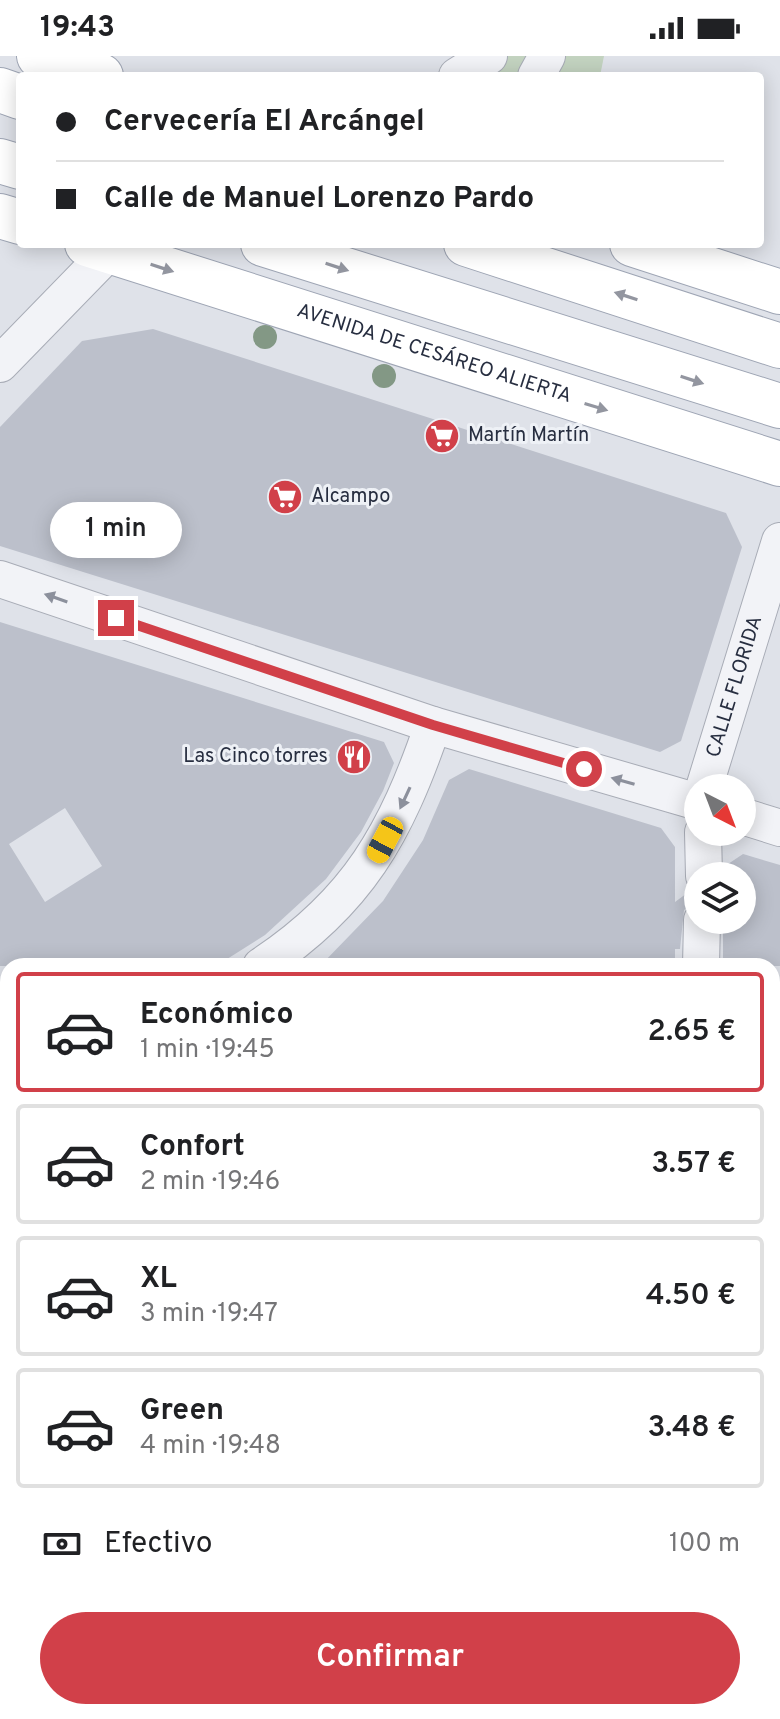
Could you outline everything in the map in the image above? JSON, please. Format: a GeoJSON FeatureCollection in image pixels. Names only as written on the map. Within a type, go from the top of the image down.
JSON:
{"type":"FeatureCollection","features":[{"type":"Feature","properties":{"kind":"main road"},"geometry":{"type":"LineString","coordinates":[[39,56],[89,72]]}},
{"type":"Feature","properties":{"kind":"main road","name":"AVENIDA DE CESÁREO ALIERTA"},"geometry":{"type":"LineString","coordinates":[[99,248],[780,464]]}},
{"type":"Feature","properties":{"kind":"main road"},"geometry":{"type":"LineString","coordinates":[[276,248],[762,401],[780,419]]}},
{"type":"Feature","properties":{"kind":"main road"},"geometry":{"type":"LineString","coordinates":[[478,248],[780,346]]}},
{"type":"Feature","properties":{"kind":"main road"},"geometry":{"type":"LineString","coordinates":[[644,248],[780,292]]}},
{"type":"Feature","properties":{"kind":"street"},"geometry":{"type":"LineString","coordinates":[[463,72],[489,56]]}},
{"type":"Feature","properties":{"kind":"street"},"geometry":{"type":"LineString","coordinates":[[0,364],[99,248]]}},
{"type":"Feature","properties":{"kind":"street","name":"CALLE FLORIDA"},"geometry":{"type":"LineString","coordinates":[[708,774],[780,541]]}},
{"type":"Feature","properties":{"kind":"street"},"geometry":{"type":"LineString","coordinates":[[0,579],[433,725],[684,798]]}},
{"type":"Feature","properties":{"kind":"street"},"geometry":{"type":"LineString","coordinates":[[272,958],[316,925],[375,859],[415,777],[433,725]]}},
{"type":"Feature","properties":{"kind":"street"},"geometry":{"type":"LineString","coordinates":[[756,820],[780,828]]}},
{"type":"Feature","properties":{"kind":"street"},"geometry":{"type":"LineString","coordinates":[[701,958],[702,934]]}},
{"type":"Feature","properties":{"kind":"green space"},"geometry":{"type":"Polygon","coordinates":[[[507,56],[533,56],[526,72],[484,72],[507,56]]]}},
{"type":"Feature","properties":{"kind":"green space"},"geometry":{"type":"Polygon","coordinates":[[[560,56],[604,56],[601,72],[558,72],[560,56]]]}},
{"type":"Feature","properties":{"kind":"building"},"geometry":{"type":"Polygon","coordinates":[[[153,329],[726,513],[742,547],[681,741],[660,752],[0,546],[0,427],[82,341],[153,329]]]}},
{"type":"Feature","properties":{"kind":"building"},"geometry":{"type":"Polygon","coordinates":[[[0,622],[384,742],[394,763],[361,832],[326,879],[265,935],[229,958],[0,958],[0,622]],[[65,808],[9,844],[45,902],[102,866],[65,808]]]}},
{"type":"Feature","properties":{"kind":"building"},"geometry":{"type":"Polygon","coordinates":[[[469,769],[661,828],[675,847],[675,902],[684,895],[680,949],[675,949],[675,958],[328,958],[383,901],[423,840],[449,780],[469,769]]]}},
{"type":"Feature","properties":{"kind":"building"},"geometry":{"type":"Polygon","coordinates":[[[743,854],[780,865],[780,958],[723,958],[723,934],[756,934],[756,862],[731,862],[743,854]]]}},
{"type":"Feature","properties":{"kind":"place","name":"Martín Martín"},"geometry":{"type":"Point","coordinates":[442,436]}},
{"type":"Feature","properties":{"kind":"place","name":"Alcampo"},"geometry":{"type":"Point","coordinates":[285,497]}},
{"type":"Feature","properties":{"kind":"place","name":"Las Cinco torres"},"geometry":{"type":"Point","coordinates":[354,757]}},
{"type":"Feature","properties":{"kind":"route"},"geometry":{"type":"LineString","coordinates":[[116,618],[433,725],[584,769]]}}]}
